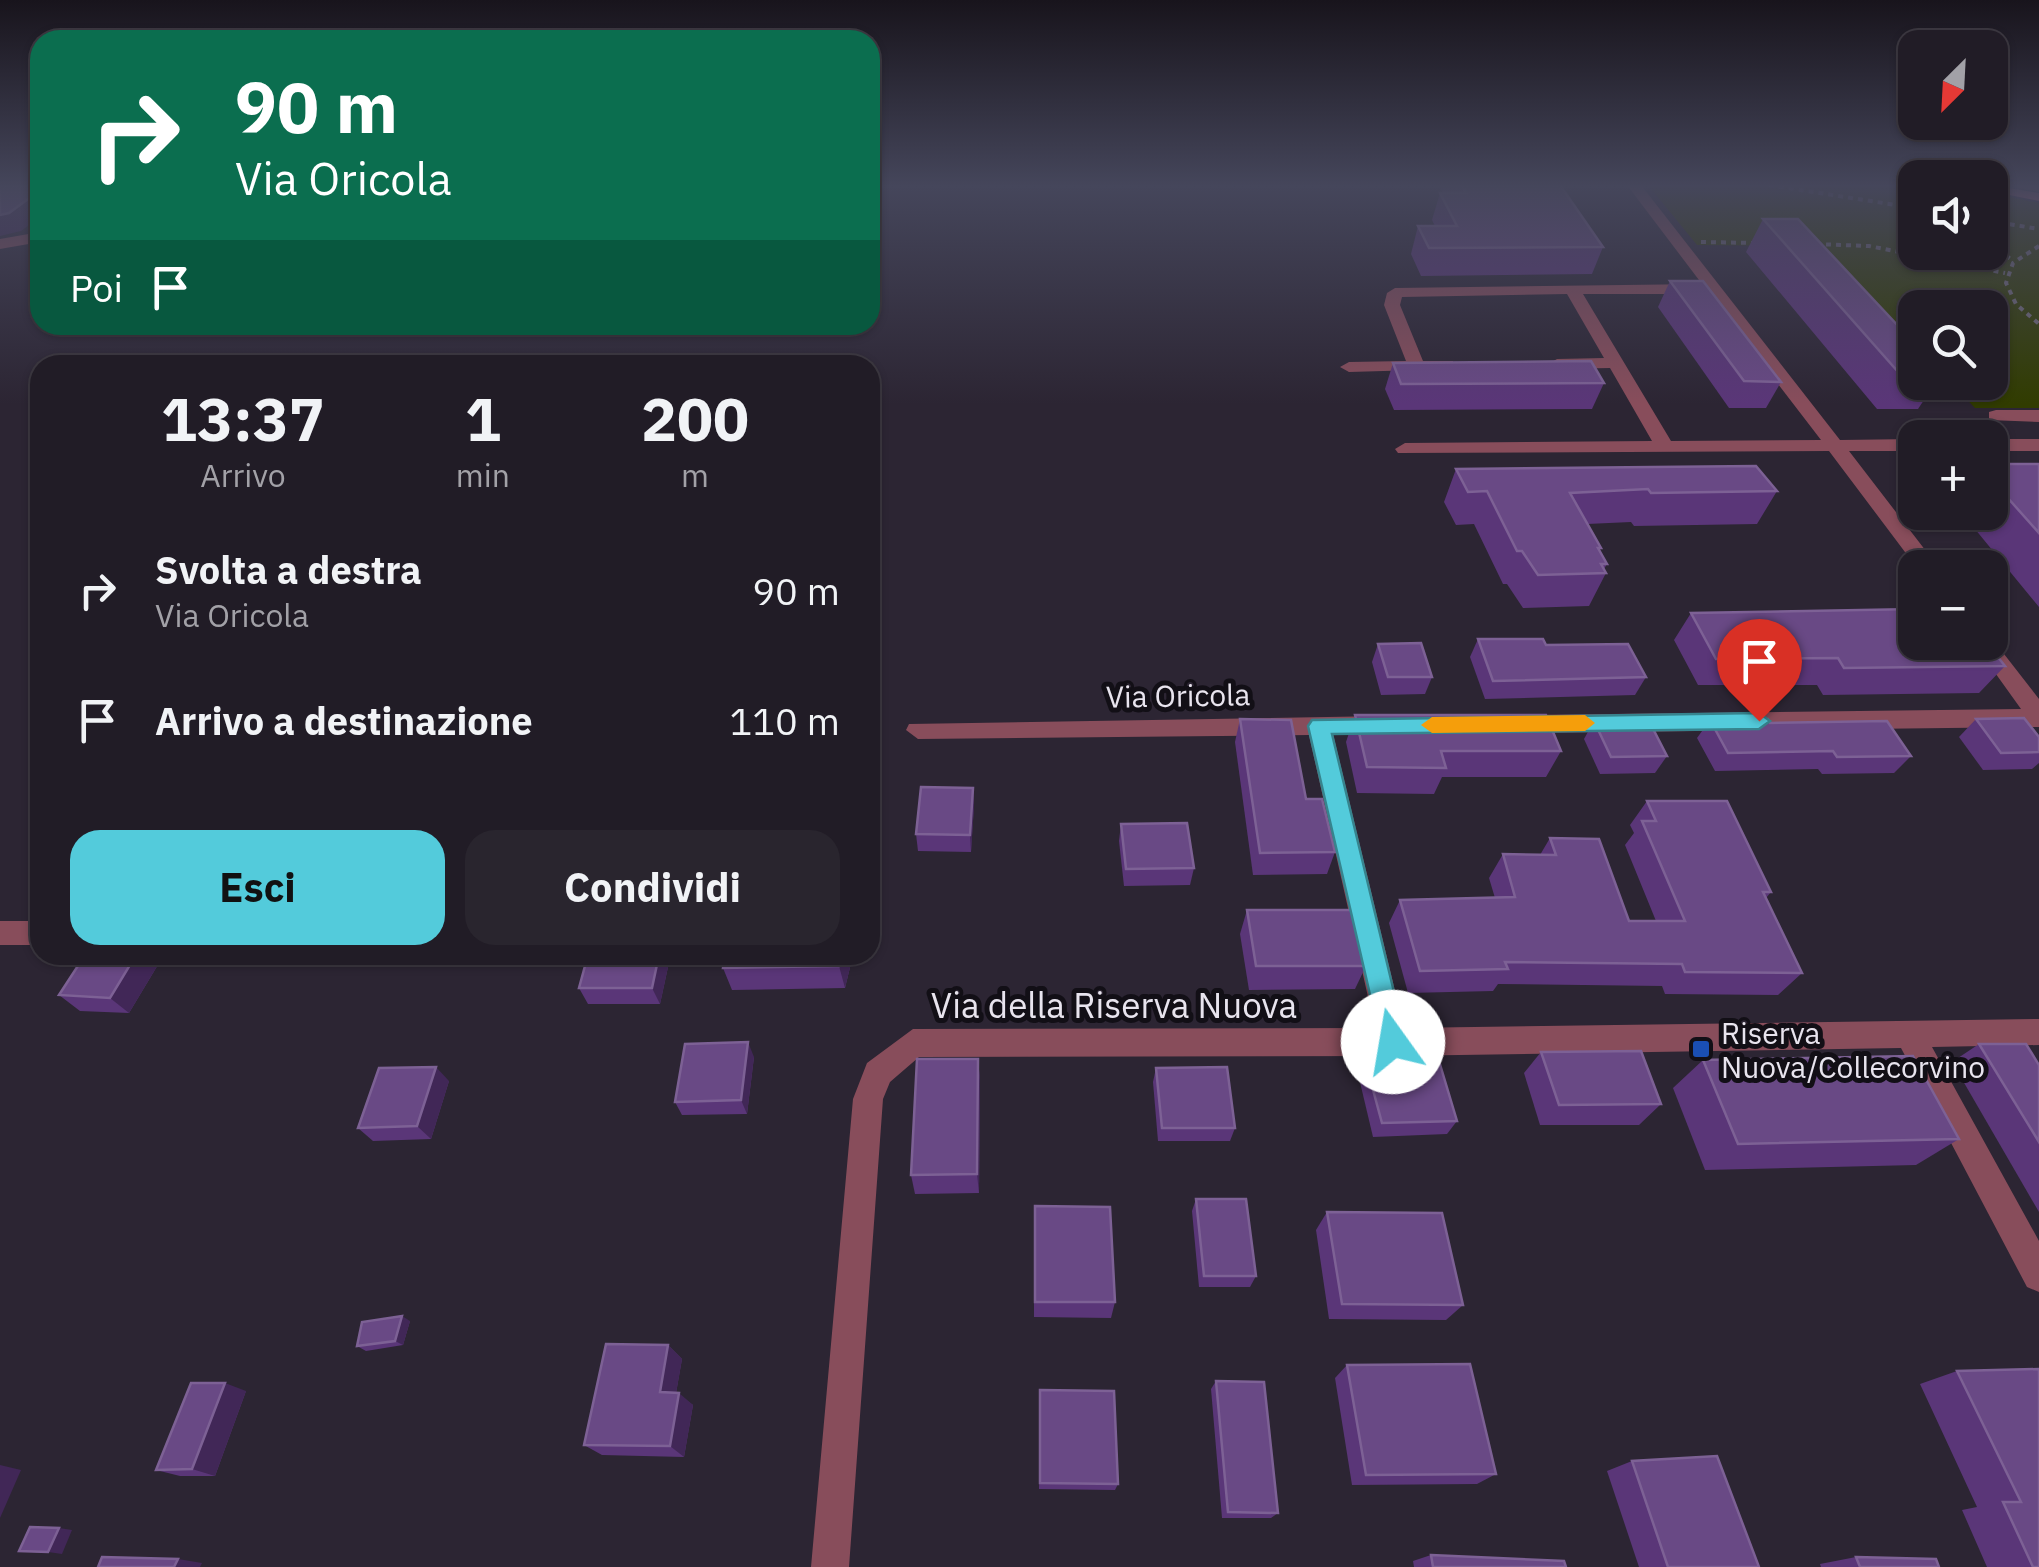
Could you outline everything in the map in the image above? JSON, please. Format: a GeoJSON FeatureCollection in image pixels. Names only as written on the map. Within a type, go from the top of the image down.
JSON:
{"type":"FeatureCollection","features":[{"type":"Feature","properties":{"kind":"street"},"geometry":{"type":"LineString","coordinates":[[1691,258],[1916,550]]}},
{"type":"Feature","properties":{"kind":"street"},"geometry":{"type":"LineString","coordinates":[[1572,289],[1664,446]]}},
{"type":"Feature","properties":{"kind":"street"},"geometry":{"type":"LineString","coordinates":[[1416,366],[1392,305],[1395,293],[1715,289]]}},
{"type":"Feature","properties":{"kind":"street"},"geometry":{"type":"LineString","coordinates":[[1546,364],[1616,363]]}},
{"type":"Feature","properties":{"kind":"street"},"geometry":{"type":"LineString","coordinates":[[1350,367],[1472,365]]}},
{"type":"Feature","properties":{"kind":"street"},"geometry":{"type":"LineString","coordinates":[[1996,416],[2039,416]]}},
{"type":"Feature","properties":{"kind":"street"},"geometry":{"type":"LineString","coordinates":[[1405,448],[1898,445]]}},
{"type":"Feature","properties":{"kind":"street"},"geometry":{"type":"LineString","coordinates":[[2008,445],[2039,445]]}},
{"type":"Feature","properties":{"kind":"street"},"geometry":{"type":"LineString","coordinates":[[1997,660],[2039,717]]}},
{"type":"Feature","properties":{"kind":"street"},"geometry":{"type":"LineString","coordinates":[[1499,724],[2039,717]]}},
{"type":"Feature","properties":{"kind":"street","name":"Via Oricola"},"geometry":{"type":"LineString","coordinates":[[918,730],[1399,725]]}},
{"type":"Feature","properties":{"kind":"street"},"geometry":{"type":"LineString","coordinates":[[1319,726],[1393,1042]]}},
{"type":"Feature","properties":{"kind":"street"},"geometry":{"type":"LineString","coordinates":[[0,933],[30,933]]}},
{"type":"Feature","properties":{"kind":"street","name":"Via della Riserva Nuova"},"geometry":{"type":"LineString","coordinates":[[830,1567],[868,1098],[878,1072],[896,1055],[925,1040],[1393,1042],[2039,1032]]}},
{"type":"Feature","properties":{"kind":"street"},"geometry":{"type":"LineString","coordinates":[[1909,1034],[2039,1275]]}},
{"type":"Feature","properties":{"kind":"path"},"geometry":{"type":"LineString","coordinates":[[1924,258],[2006,273]]}},
{"type":"Feature","properties":{"kind":"path"},"geometry":{"type":"LineString","coordinates":[[2009,258],[2013,261]]}},
{"type":"Feature","properties":{"kind":"path"},"geometry":{"type":"LineString","coordinates":[[2018,258],[2006,273],[2014,301],[2039,324]]}},
{"type":"Feature","properties":{"kind":"green space"},"geometry":{"type":"Polygon","coordinates":[[[1834,258],[1898,258],[1898,270],[2008,270],[2008,258],[2039,258],[2039,408],[1975,408],[1967,400],[2008,400],[2008,290],[1898,290],[1898,326],[1834,258]]]}},
{"type":"Feature","properties":{"kind":"building"},"geometry":{"type":"Polygon","coordinates":[[[1798,258],[1835,258],[1898,326],[1898,372],[1798,258]]]}},
{"type":"Feature","properties":{"kind":"building"},"geometry":{"type":"Polygon","coordinates":[[[1670,281],[1703,281],[1781,382],[1744,381],[1670,281]]]}},
{"type":"Feature","properties":{"kind":"building"},"geometry":{"type":"Polygon","coordinates":[[[1591,361],[1604,383],[1401,384],[1393,363],[1591,361]]]}},
{"type":"Feature","properties":{"kind":"building"},"geometry":{"type":"Polygon","coordinates":[[[2008,464],[2039,464],[2039,533],[2008,498],[2008,464]]]}},
{"type":"Feature","properties":{"kind":"building"},"geometry":{"type":"Polygon","coordinates":[[[1756,466],[1777,491],[1651,493],[1648,489],[1570,493],[1601,548],[1607,564],[1601,564],[1606,573],[1538,575],[1522,551],[1517,551],[1487,491],[1468,492],[1456,469],[1756,466]]]}},
{"type":"Feature","properties":{"kind":"building"},"geometry":{"type":"Polygon","coordinates":[[[1898,609],[1898,660],[2000,660],[2005,666],[1844,668],[1838,658],[1716,659],[1691,613],[1898,609]]]}},
{"type":"Feature","properties":{"kind":"building"},"geometry":{"type":"Polygon","coordinates":[[[1478,639],[1543,639],[1546,645],[1628,644],[1646,677],[1493,681],[1478,639]]]}},
{"type":"Feature","properties":{"kind":"building"},"geometry":{"type":"Polygon","coordinates":[[[1421,643],[1432,677],[1388,677],[1378,644],[1421,643]]]}},
{"type":"Feature","properties":{"kind":"building"},"geometry":{"type":"Polygon","coordinates":[[[1355,715],[1546,715],[1561,751],[1441,751],[1446,768],[1367,767],[1355,715]]]}},
{"type":"Feature","properties":{"kind":"building"},"geometry":{"type":"Polygon","coordinates":[[[2024,718],[2039,737],[2039,752],[2001,753],[1976,719],[2024,718]]]}},
{"type":"Feature","properties":{"kind":"building"},"geometry":{"type":"Polygon","coordinates":[[[1240,719],[1291,720],[1306,799],[1322,799],[1335,852],[1260,853],[1240,719]]]}},
{"type":"Feature","properties":{"kind":"building"},"geometry":{"type":"Polygon","coordinates":[[[1768,719],[1770,723],[1887,721],[1911,756],[1837,757],[1833,751],[1728,753],[1710,720],[1768,719]]]}},
{"type":"Feature","properties":{"kind":"building"},"geometry":{"type":"Polygon","coordinates":[[[1594,721],[1649,721],[1667,756],[1611,757],[1594,721]]]}},
{"type":"Feature","properties":{"kind":"building"},"geometry":{"type":"Polygon","coordinates":[[[921,787],[973,788],[970,835],[916,834],[921,787]]]}},
{"type":"Feature","properties":{"kind":"building"},"geometry":{"type":"Polygon","coordinates":[[[1647,801],[1727,801],[1771,892],[1763,892],[1802,973],[1685,972],[1682,964],[1505,962],[1508,969],[1420,971],[1400,900],[1515,897],[1503,854],[1556,855],[1550,838],[1599,839],[1629,921],[1685,921],[1642,821],[1656,821],[1647,801]]]}},
{"type":"Feature","properties":{"kind":"building"},"geometry":{"type":"Polygon","coordinates":[[[1187,823],[1194,868],[1126,869],[1121,824],[1187,823]]]}},
{"type":"Feature","properties":{"kind":"building"},"geometry":{"type":"Polygon","coordinates":[[[1247,910],[1353,910],[1366,966],[1256,966],[1247,910]]]}},
{"type":"Feature","properties":{"kind":"building"},"geometry":{"type":"Polygon","coordinates":[[[78,965],[130,965],[110,998],[59,995],[78,965]]]}},
{"type":"Feature","properties":{"kind":"building"},"geometry":{"type":"Polygon","coordinates":[[[585,965],[657,965],[652,988],[579,988],[585,965]]]}},
{"type":"Feature","properties":{"kind":"building"},"geometry":{"type":"Polygon","coordinates":[[[723,965],[839,965],[839,966],[723,968],[723,965]]]}},
{"type":"Feature","properties":{"kind":"building"},"geometry":{"type":"Polygon","coordinates":[[[748,1042],[741,1100],[675,1102],[685,1044],[748,1042]]]}},
{"type":"Feature","properties":{"kind":"building"},"geometry":{"type":"Polygon","coordinates":[[[1979,1044],[2026,1044],[2039,1065],[2039,1142],[1979,1044]]]}},
{"type":"Feature","properties":{"kind":"building"},"geometry":{"type":"Polygon","coordinates":[[[1641,1051],[1661,1104],[1559,1105],[1541,1052],[1641,1051]]]}},
{"type":"Feature","properties":{"kind":"building"},"geometry":{"type":"Polygon","coordinates":[[[1913,1056],[1959,1139],[1738,1144],[1703,1060],[1913,1056]]]}},
{"type":"Feature","properties":{"kind":"building"},"geometry":{"type":"Polygon","coordinates":[[[917,1059],[978,1059],[977,1174],[911,1175],[917,1059]]]}},
{"type":"Feature","properties":{"kind":"building"},"geometry":{"type":"Polygon","coordinates":[[[1439,1061],[1457,1121],[1382,1123],[1366,1064],[1439,1061]]]}},
{"type":"Feature","properties":{"kind":"building"},"geometry":{"type":"Polygon","coordinates":[[[436,1067],[417,1126],[358,1128],[379,1068],[436,1067]]]}},
{"type":"Feature","properties":{"kind":"building"},"geometry":{"type":"Polygon","coordinates":[[[1227,1067],[1235,1128],[1162,1128],[1156,1068],[1227,1067]]]}},
{"type":"Feature","properties":{"kind":"building"},"geometry":{"type":"Polygon","coordinates":[[[1196,1199],[1246,1199],[1256,1276],[1204,1276],[1196,1199]]]}},
{"type":"Feature","properties":{"kind":"building"},"geometry":{"type":"Polygon","coordinates":[[[1035,1206],[1110,1207],[1115,1302],[1035,1302],[1035,1206]]]}},
{"type":"Feature","properties":{"kind":"building"},"geometry":{"type":"Polygon","coordinates":[[[1327,1212],[1442,1213],[1463,1305],[1342,1304],[1327,1212]]]}},
{"type":"Feature","properties":{"kind":"building"},"geometry":{"type":"Polygon","coordinates":[[[402,1316],[395,1341],[357,1346],[362,1322],[402,1316]]]}},
{"type":"Feature","properties":{"kind":"building"},"geometry":{"type":"Polygon","coordinates":[[[606,1344],[668,1345],[660,1392],[679,1393],[670,1446],[584,1445],[606,1344]]]}},
{"type":"Feature","properties":{"kind":"building"},"geometry":{"type":"Polygon","coordinates":[[[1470,1364],[1496,1474],[1366,1475],[1347,1365],[1470,1364]]]}},
{"type":"Feature","properties":{"kind":"building"},"geometry":{"type":"Polygon","coordinates":[[[2039,1369],[2039,1567],[2033,1567],[2003,1502],[2021,1502],[1957,1371],[2039,1369]]]}},
{"type":"Feature","properties":{"kind":"building"},"geometry":{"type":"Polygon","coordinates":[[[1216,1381],[1264,1382],[1278,1513],[1228,1512],[1216,1381]]]}},
{"type":"Feature","properties":{"kind":"building"},"geometry":{"type":"Polygon","coordinates":[[[191,1383],[225,1383],[192,1469],[156,1470],[191,1383]]]}},
{"type":"Feature","properties":{"kind":"building"},"geometry":{"type":"Polygon","coordinates":[[[1040,1390],[1114,1391],[1118,1484],[1040,1483],[1040,1390]]]}},
{"type":"Feature","properties":{"kind":"building"},"geometry":{"type":"Polygon","coordinates":[[[1717,1456],[1759,1567],[1668,1567],[1632,1461],[1717,1456]]]}},
{"type":"Feature","properties":{"kind":"building"},"geometry":{"type":"Polygon","coordinates":[[[30,1527],[59,1528],[48,1552],[19,1551],[30,1527]]]}},
{"type":"Feature","properties":{"kind":"building"},"geometry":{"type":"Polygon","coordinates":[[[1431,1555],[1564,1561],[1566,1567],[1433,1567],[1431,1555]]]}},
{"type":"Feature","properties":{"kind":"building"},"geometry":{"type":"Polygon","coordinates":[[[102,1557],[178,1559],[174,1567],[98,1567],[102,1557]]]}},
{"type":"Feature","properties":{"kind":"building"},"geometry":{"type":"Polygon","coordinates":[[[1856,1557],[1936,1559],[1939,1567],[1860,1567],[1856,1557]]]}},
{"type":"Feature","properties":{"kind":"slow traffic"},"geometry":{"type":"LineString","coordinates":[[1432,725],[1585,723]]}},
{"type":"Feature","properties":{"kind":"place","name":"Riserva Nuova/Collecorvino"},"geometry":{"type":"Point","coordinates":[1701,1049]}},
{"type":"Feature","properties":{"kind":"route"},"geometry":{"type":"LineString","coordinates":[[1393,1042],[1319,726],[1759,721]]}}]}
